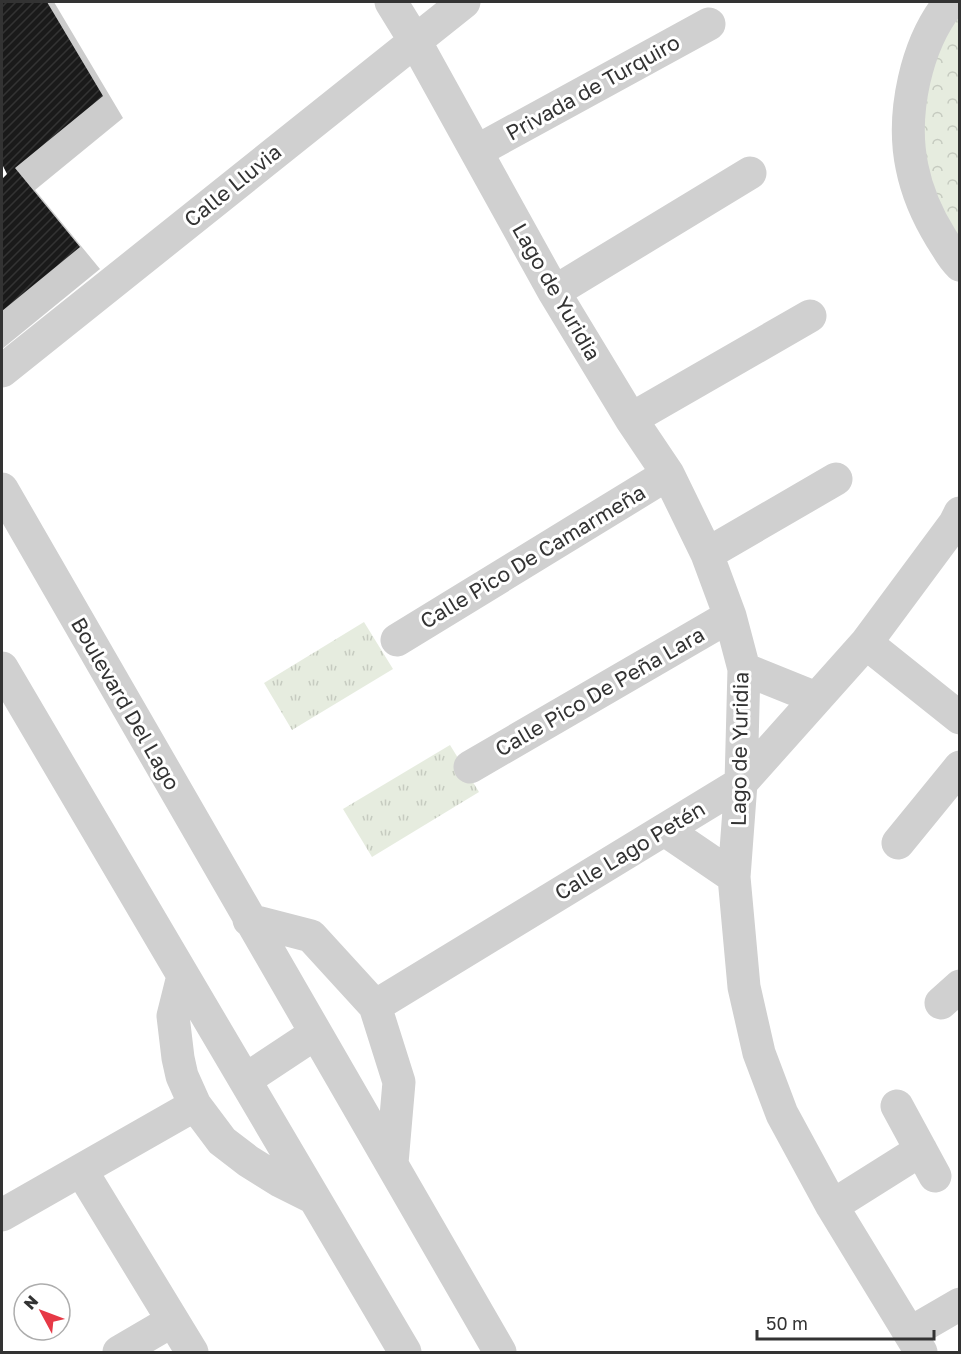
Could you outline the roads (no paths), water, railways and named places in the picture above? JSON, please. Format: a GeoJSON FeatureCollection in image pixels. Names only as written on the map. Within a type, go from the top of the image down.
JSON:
{"type":"FeatureCollection","features":[{"type":"Feature","properties":{"kind":"street","name":"Lago de Yuridia"},"geometry":{"type":"LineString","coordinates":[[391,2],[477,151],[554,292],[631,419],[668,474],[707,554],[730,616],[744,669],[741,783],[734,877],[744,987],[759,1053],[782,1114],[832,1206],[915,1343]]}},
{"type":"Feature","properties":{"kind":"street","name":"Calle Lluvia"},"geometry":{"type":"LineString","coordinates":[[2,371],[464,2]]}},
{"type":"Feature","properties":{"kind":"street"},"geometry":{"type":"LineString","coordinates":[[950,2],[940,13],[918,61],[908,113],[911,166],[928,217],[960,265]]}},
{"type":"Feature","properties":{"kind":"street","name":"Privada de Turquiro"},"geometry":{"type":"LineString","coordinates":[[477,151],[709,24]]}},
{"type":"Feature","properties":{"kind":"street"},"geometry":{"type":"LineString","coordinates":[[554,292],[750,173]]}},
{"type":"Feature","properties":{"kind":"street"},"geometry":{"type":"LineString","coordinates":[[631,419],[810,316]]}},
{"type":"Feature","properties":{"kind":"street","name":"Calle Pico De Camarmeña"},"geometry":{"type":"LineString","coordinates":[[397,640],[668,474]]}},
{"type":"Feature","properties":{"kind":"street"},"geometry":{"type":"LineString","coordinates":[[707,554],[836,479]]}},
{"type":"Feature","properties":{"kind":"street","name":"Boulevard Del Lago"},"geometry":{"type":"LineString","coordinates":[[2,489],[500,1353]]}},
{"type":"Feature","properties":{"kind":"street","name":"Calle Lago Petén"},"geometry":{"type":"LineString","coordinates":[[375,1006],[741,783],[866,643],[958,520]]}},
{"type":"Feature","properties":{"kind":"street","name":"Calle Pico De Peña Lara"},"geometry":{"type":"LineString","coordinates":[[470,767],[730,616]]}},
{"type":"Feature","properties":{"kind":"street"},"geometry":{"type":"LineString","coordinates":[[866,643],[960,718]]}},
{"type":"Feature","properties":{"kind":"street"},"geometry":{"type":"LineString","coordinates":[[2,668],[405,1353]]}},
{"type":"Feature","properties":{"kind":"street"},"geometry":{"type":"LineString","coordinates":[[744,669],[816,699]]}},
{"type":"Feature","properties":{"kind":"street"},"geometry":{"type":"LineString","coordinates":[[898,843],[960,767]]}},
{"type":"Feature","properties":{"kind":"street"},"geometry":{"type":"LineString","coordinates":[[665,830],[734,877]]}},
{"type":"Feature","properties":{"kind":"street"},"geometry":{"type":"LineString","coordinates":[[249,920],[311,936],[375,1006],[399,1082],[392,1163]]}},
{"type":"Feature","properties":{"kind":"street"},"geometry":{"type":"LineString","coordinates":[[183,976],[173,1016],[182,1076],[195,1105],[222,1141],[280,1181],[314,1198]]}},
{"type":"Feature","properties":{"kind":"street"},"geometry":{"type":"LineString","coordinates":[[245,1080],[315,1034]]}},
{"type":"Feature","properties":{"kind":"street"},"geometry":{"type":"LineString","coordinates":[[2,1215],[195,1105]]}},
{"type":"Feature","properties":{"kind":"street"},"geometry":{"type":"LineString","coordinates":[[832,1206],[928,1163],[897,1106]]}},
{"type":"Feature","properties":{"kind":"street"},"geometry":{"type":"LineString","coordinates":[[81,1170],[192,1353]]}},
{"type":"Feature","properties":{"kind":"street"},"geometry":{"type":"LineString","coordinates":[[915,1343],[960,1304]]}},
{"type":"Feature","properties":{"kind":"street"},"geometry":{"type":"LineString","coordinates":[[119,1353],[172,1321]]}}]}
